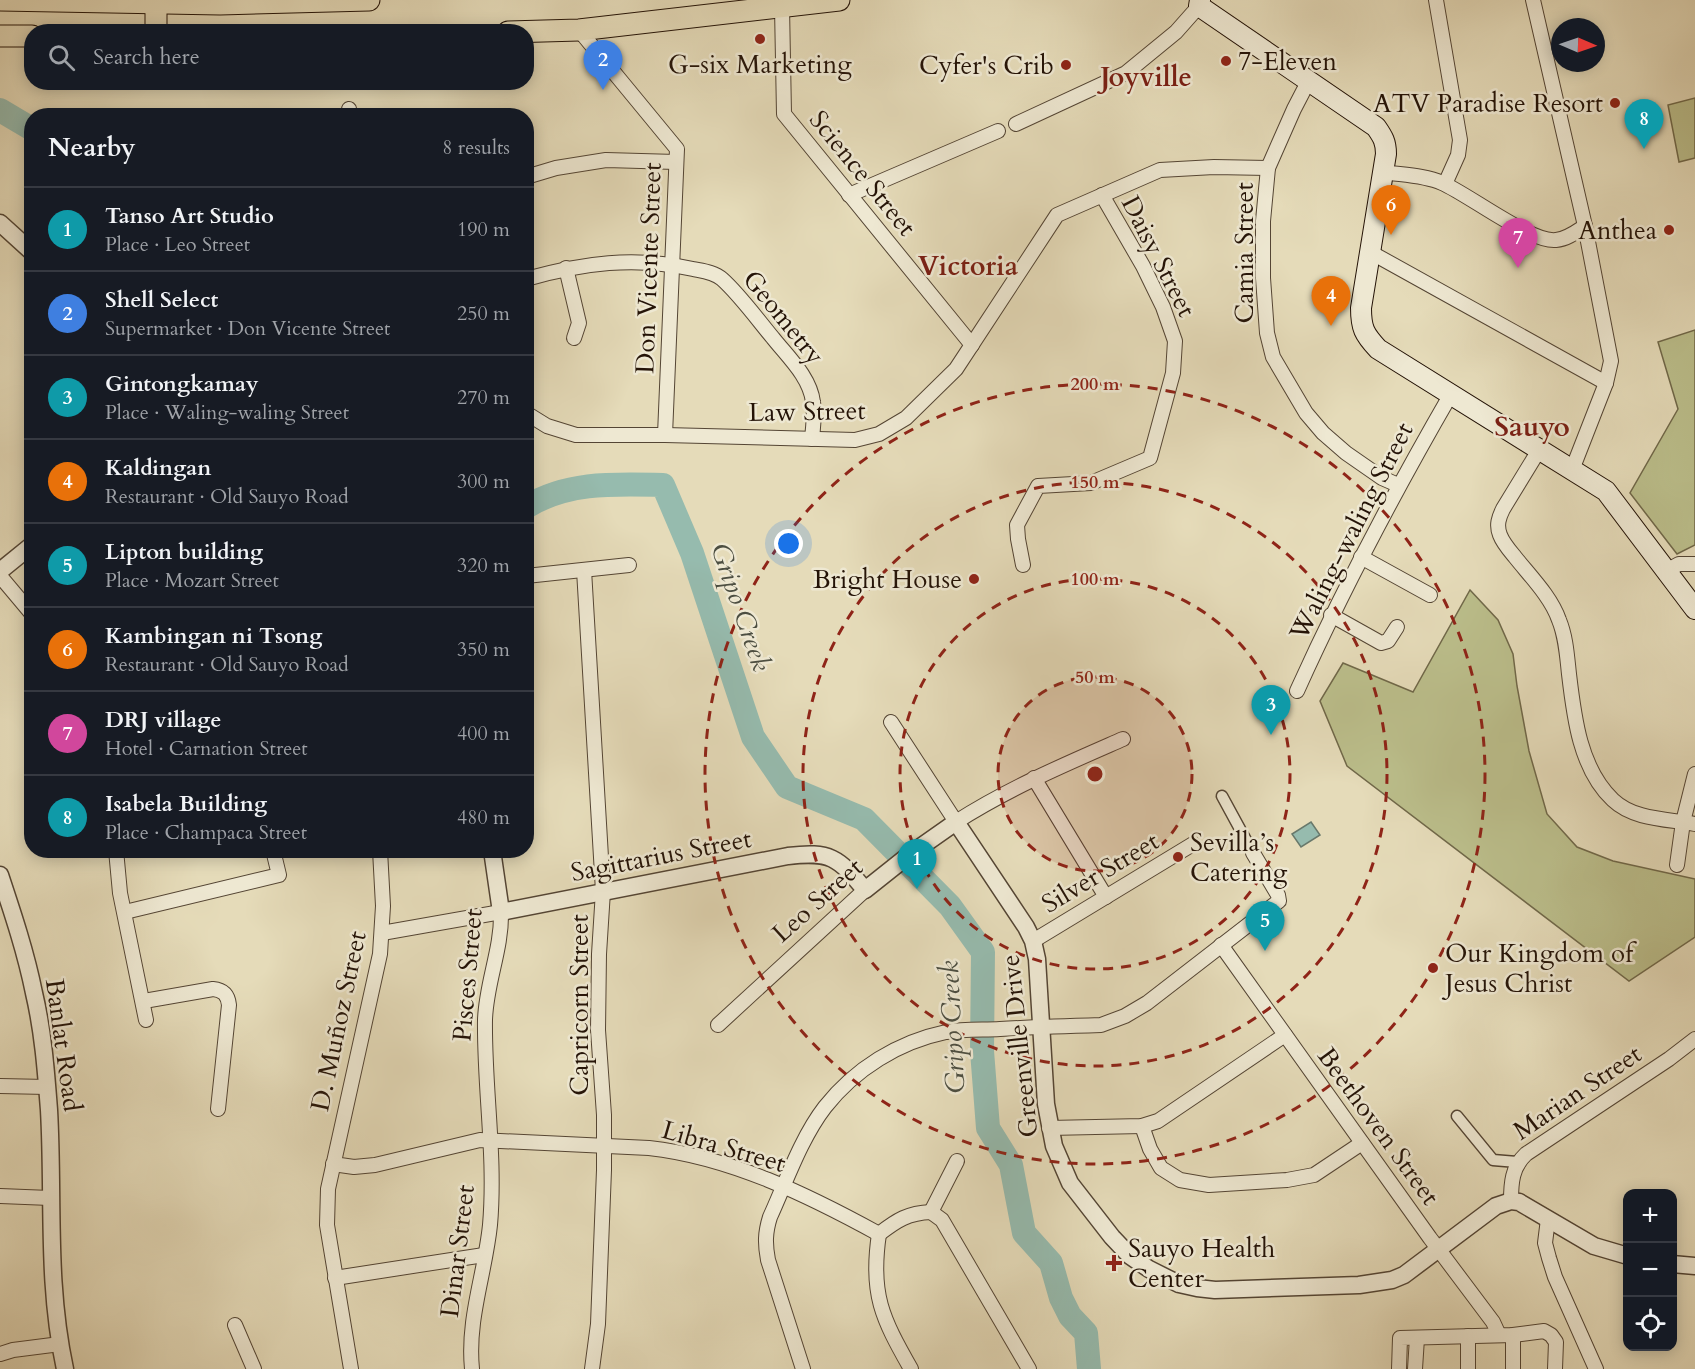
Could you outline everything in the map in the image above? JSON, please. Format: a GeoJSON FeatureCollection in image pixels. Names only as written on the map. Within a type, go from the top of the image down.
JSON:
{"type":"FeatureCollection","features":[{"type":"Feature","properties":{"kind":"main road"},"geometry":{"type":"LineString","coordinates":[[0,0],[258,2],[369,0]]}},
{"type":"Feature","properties":{"kind":"main road"},"geometry":{"type":"LineString","coordinates":[[534,31],[579,30],[839,0]]}},
{"type":"Feature","properties":{"kind":"main road"},"geometry":{"type":"LineString","coordinates":[[156,2],[156,24]]}},
{"type":"Feature","properties":{"kind":"main road"},"geometry":{"type":"LineString","coordinates":[[1200,3],[1308,82],[1376,127],[1386,143],[1361,308],[1361,324],[1366,336],[1378,349],[1606,490],[1695,609]]}},
{"type":"Feature","properties":{"kind":"main road"},"geometry":{"type":"LineString","coordinates":[[0,36],[24,36]]}},
{"type":"Feature","properties":{"kind":"street"},"geometry":{"type":"LineString","coordinates":[[1436,0],[1460,140],[1458,155],[1445,184]]}},
{"type":"Feature","properties":{"kind":"street"},"geometry":{"type":"LineString","coordinates":[[1533,0],[1585,226],[1610,353],[1610,371],[1572,470]]}},
{"type":"Feature","properties":{"kind":"street"},"geometry":{"type":"LineString","coordinates":[[1016,124],[1126,74],[1176,32],[1200,3]]}},
{"type":"Feature","properties":{"kind":"street","name":"Science Street"},"geometry":{"type":"LineString","coordinates":[[782,7],[784,114],[972,345]]}},
{"type":"Feature","properties":{"kind":"street","name":"Don Vicente Street"},"geometry":{"type":"LineString","coordinates":[[579,30],[676,149],[665,435]]}},
{"type":"Feature","properties":{"kind":"street","name":"Camia Street"},"geometry":{"type":"LineString","coordinates":[[1308,82],[1268,168],[1263,221],[1263,278],[1267,333],[1273,357],[1306,413],[1323,433],[1353,458],[1382,478],[1398,485]]}},
{"type":"Feature","properties":{"kind":"street"},"geometry":{"type":"LineString","coordinates":[[849,195],[998,131]]}},
{"type":"Feature","properties":{"kind":"street"},"geometry":{"type":"LineString","coordinates":[[534,175],[556,168],[606,160],[676,162]]}},
{"type":"Feature","properties":{"kind":"street"},"geometry":{"type":"LineString","coordinates":[[1102,195],[1160,170],[1214,167],[1268,168]]}},
{"type":"Feature","properties":{"kind":"street"},"geometry":{"type":"LineString","coordinates":[[1383,172],[1433,179],[1445,184],[1542,239],[1553,241],[1563,239],[1585,226]]}},
{"type":"Feature","properties":{"kind":"street","name":"Law Street"},"geometry":{"type":"LineString","coordinates":[[534,418],[547,426],[576,435],[855,440],[879,434],[906,418],[956,369],[1058,215],[1102,195]]}},
{"type":"Feature","properties":{"kind":"street","name":"Daisy Street"},"geometry":{"type":"LineString","coordinates":[[1023,565],[1017,525],[1038,486],[1091,483],[1150,458],[1173,373],[1174,341],[1163,307],[1121,225],[1102,195]]}},
{"type":"Feature","properties":{"kind":"street"},"geometry":{"type":"LineString","coordinates":[[0,223],[24,245]]}},
{"type":"Feature","properties":{"kind":"street"},"geometry":{"type":"LineString","coordinates":[[1370,252],[1606,383]]}},
{"type":"Feature","properties":{"kind":"street","name":"Geometry"},"geometry":{"type":"LineString","coordinates":[[534,277],[566,267],[627,262],[672,264],[712,273],[722,279],[760,322],[807,381],[814,405],[812,439]]}},
{"type":"Feature","properties":{"kind":"street"},"geometry":{"type":"LineString","coordinates":[[566,267],[579,323],[574,338]]}},
{"type":"Feature","properties":{"kind":"street","name":"Waling-waling Street"},"geometry":{"type":"LineString","coordinates":[[1297,692],[1331,615],[1398,485],[1451,394]]}},
{"type":"Feature","properties":{"kind":"street"},"geometry":{"type":"LineString","coordinates":[[1539,450],[1499,517],[1500,536],[1553,606],[1560,621],[1574,718],[1585,752],[1597,780],[1614,801],[1634,814],[1689,823]]}},
{"type":"Feature","properties":{"kind":"street"},"geometry":{"type":"LineString","coordinates":[[0,571],[24,552]]}},
{"type":"Feature","properties":{"kind":"street"},"geometry":{"type":"LineString","coordinates":[[1361,557],[1430,595]]}},
{"type":"Feature","properties":{"kind":"street"},"geometry":{"type":"LineString","coordinates":[[1666,571],[1678,564],[1695,564]]}},
{"type":"Feature","properties":{"kind":"street"},"geometry":{"type":"LineString","coordinates":[[534,575],[629,565]]}},
{"type":"Feature","properties":{"kind":"street","name":"Capricorn Street"},"geometry":{"type":"LineString","coordinates":[[584,570],[603,891],[598,1030],[605,1146],[597,1324],[592,1369]]}},
{"type":"Feature","properties":{"kind":"street"},"geometry":{"type":"LineString","coordinates":[[0,576],[24,604]]}},
{"type":"Feature","properties":{"kind":"street"},"geometry":{"type":"LineString","coordinates":[[1331,615],[1381,643],[1388,641],[1397,627]]}},
{"type":"Feature","properties":{"kind":"street","name":"Greenville Drive"},"geometry":{"type":"LineString","coordinates":[[891,722],[1033,941],[1037,959],[1040,1027],[1049,1128],[1070,1183],[1112,1238],[1130,1256],[1149,1269],[1179,1284],[1215,1290],[1377,1283],[1404,1275],[1439,1251],[1496,1206],[1511,1201]]}},
{"type":"Feature","properties":{"kind":"street"},"geometry":{"type":"LineString","coordinates":[[956,822],[1034,778],[1123,739]]}},
{"type":"Feature","properties":{"kind":"street"},"geometry":{"type":"LineString","coordinates":[[1677,865],[1689,823],[1695,774]]}},
{"type":"Feature","properties":{"kind":"street"},"geometry":{"type":"LineString","coordinates":[[1034,778],[1106,897]]}},
{"type":"Feature","properties":{"kind":"street"},"geometry":{"type":"LineString","coordinates":[[803,1369],[768,1260],[765,1243],[766,1230],[808,1134],[823,1109],[841,1088],[865,1067],[913,1042],[946,1032],[1101,1025],[1125,1017],[1147,1003],[1279,901],[1278,895],[1222,796]]}},
{"type":"Feature","properties":{"kind":"street","name":"Leo Street"},"geometry":{"type":"LineString","coordinates":[[718,1025],[865,890],[903,859],[956,822]]}},
{"type":"Feature","properties":{"kind":"street","name":"Silver Street"},"geometry":{"type":"LineString","coordinates":[[1033,941],[1192,844]]}},
{"type":"Feature","properties":{"kind":"street","name":"Sagittarius Street"},"geometry":{"type":"LineString","coordinates":[[382,933],[788,856],[810,854],[828,855],[841,864],[865,890]]}},
{"type":"Feature","properties":{"kind":"street"},"geometry":{"type":"LineString","coordinates":[[117,858],[118,879],[146,1020]]}},
{"type":"Feature","properties":{"kind":"street"},"geometry":{"type":"LineString","coordinates":[[125,912],[279,875],[275,858]]}},
{"type":"Feature","properties":{"kind":"street","name":"D. Muñoz Street"},"geometry":{"type":"LineString","coordinates":[[351,1369],[327,1225],[328,1190],[380,954],[382,933],[381,858]]}},
{"type":"Feature","properties":{"kind":"street","name":"Pisces Street"},"geometry":{"type":"LineString","coordinates":[[491,1140],[485,1037],[486,1013],[502,927],[493,858]]}},
{"type":"Feature","properties":{"kind":"street","name":"Banlat Road"},"geometry":{"type":"LineString","coordinates":[[0,874],[18,929],[40,1024],[47,1087],[53,1296],[65,1369]]}},
{"type":"Feature","properties":{"kind":"street","name":"Beethoven Street"},"geometry":{"type":"LineString","coordinates":[[1221,945],[1439,1251],[1493,1322],[1499,1335]]}},
{"type":"Feature","properties":{"kind":"street"},"geometry":{"type":"LineString","coordinates":[[144,1001],[213,989],[219,989],[225,993],[229,1005],[218,1109]]}},
{"type":"Feature","properties":{"kind":"street"},"geometry":{"type":"LineString","coordinates":[[1049,1128],[1142,1126],[1158,1121],[1285,1035]]}},
{"type":"Feature","properties":{"kind":"street","name":"Marian Street"},"geometry":{"type":"LineString","coordinates":[[1511,1201],[1513,1174],[1517,1162],[1535,1147],[1669,1059],[1695,1039]]}},
{"type":"Feature","properties":{"kind":"street"},"geometry":{"type":"LineString","coordinates":[[0,1086],[47,1087]]}},
{"type":"Feature","properties":{"kind":"street"},"geometry":{"type":"LineString","coordinates":[[1457,1116],[1493,1160],[1517,1162]]}},
{"type":"Feature","properties":{"kind":"street"},"geometry":{"type":"LineString","coordinates":[[1142,1126],[1150,1149],[1161,1168],[1180,1180],[1209,1185],[1287,1180],[1314,1175],[1362,1143]]}},
{"type":"Feature","properties":{"kind":"street","name":"Libra Street"},"geometry":{"type":"LineString","coordinates":[[333,1164],[354,1167],[375,1165],[480,1140],[674,1151],[784,1186],[810,1197],[879,1234]]}},
{"type":"Feature","properties":{"kind":"street","name":"Dinar Street"},"geometry":{"type":"LineString","coordinates":[[471,1369],[471,1331],[490,1228],[491,1140]]}},
{"type":"Feature","properties":{"kind":"street"},"geometry":{"type":"LineString","coordinates":[[931,1212],[957,1161]]}},
{"type":"Feature","properties":{"kind":"street"},"geometry":{"type":"LineString","coordinates":[[0,1196],[50,1198]]}},
{"type":"Feature","properties":{"kind":"street"},"geometry":{"type":"LineString","coordinates":[[1511,1201],[1528,1206],[1594,1246],[1623,1255]]}},
{"type":"Feature","properties":{"kind":"street"},"geometry":{"type":"LineString","coordinates":[[911,1369],[888,1330],[879,1304],[875,1276],[879,1234],[894,1222],[914,1213],[931,1212],[942,1220],[1029,1369]]}},
{"type":"Feature","properties":{"kind":"street"},"geometry":{"type":"LineString","coordinates":[[1548,1219],[1545,1243],[1549,1258],[1596,1369]]}},
{"type":"Feature","properties":{"kind":"street"},"geometry":{"type":"LineString","coordinates":[[335,1278],[484,1255]]}},
{"type":"Feature","properties":{"kind":"street"},"geometry":{"type":"LineString","coordinates":[[1677,1264],[1695,1266]]}},
{"type":"Feature","properties":{"kind":"street"},"geometry":{"type":"LineString","coordinates":[[235,1325],[254,1369]]}},
{"type":"Feature","properties":{"kind":"street"},"geometry":{"type":"LineString","coordinates":[[1400,1369],[1400,1338],[1513,1335],[1544,1331],[1556,1342],[1555,1369]]}},
{"type":"Feature","properties":{"kind":"street"},"geometry":{"type":"LineString","coordinates":[[1513,1335],[1513,1369]]}},
{"type":"Feature","properties":{"kind":"street"},"geometry":{"type":"LineString","coordinates":[[1468,1336],[1468,1369]]}},
{"type":"Feature","properties":{"kind":"street"},"geometry":{"type":"LineString","coordinates":[[1415,1369],[1417,1338]]}},
{"type":"Feature","properties":{"kind":"street"},"geometry":{"type":"LineString","coordinates":[[0,1354],[13,1350],[60,1344]]}},
{"type":"Feature","properties":{"kind":"green space"},"geometry":{"type":"Polygon","coordinates":[[[1695,98],[1695,158],[1679,162],[1668,105],[1695,98]]]}},
{"type":"Feature","properties":{"kind":"green space"},"geometry":{"type":"Polygon","coordinates":[[[1695,330],[1695,545],[1677,554],[1630,493],[1678,409],[1658,342],[1695,330]]]}},
{"type":"Feature","properties":{"kind":"green space"},"geometry":{"type":"Polygon","coordinates":[[[1470,590],[1498,620],[1513,654],[1529,751],[1547,814],[1577,847],[1613,861],[1695,879],[1695,937],[1629,981],[1347,766],[1320,701],[1343,663],[1413,692],[1470,590]]]}},
{"type":"Feature","properties":{"kind":"water"},"geometry":{"type":"Polygon","coordinates":[[[1311,822],[1320,835],[1301,847],[1292,834],[1311,822]]]}},
{"type":"Feature","properties":{"kind":"waterway","name":"Gripo Creek"},"geometry":{"type":"LineString","coordinates":[[0,110],[24,124]]}},
{"type":"Feature","properties":{"kind":"waterway","name":"Gripo Creek"},"geometry":{"type":"LineString","coordinates":[[534,503],[575,488],[610,485],[663,485],[692,553],[753,737],[787,787],[864,819],[950,906],[983,952],[982,1051],[988,1128],[1011,1165],[1024,1233],[1051,1263],[1061,1298],[1070,1316],[1086,1333],[1089,1369]]}},
{"type":"Feature","properties":{"kind":"place","name":"G-six Marketing"},"geometry":{"type":"Point","coordinates":[760,39]}},
{"type":"Feature","properties":{"kind":"place","name":"7-Eleven"},"geometry":{"type":"Point","coordinates":[1226,61]}},
{"type":"Feature","properties":{"kind":"place","name":"Cyfer's Crib"},"geometry":{"type":"Point","coordinates":[1066,65]}},
{"type":"Feature","properties":{"kind":"place","name":"Shell Select"},"geometry":{"type":"Point","coordinates":[603,90]}},
{"type":"Feature","properties":{"kind":"place","name":"ATV Paradise Resort"},"geometry":{"type":"Point","coordinates":[1615,103]}},
{"type":"Feature","properties":{"kind":"place","name":"Isabela Building"},"geometry":{"type":"Point","coordinates":[1644,149]}},
{"type":"Feature","properties":{"kind":"place","name":"Anthea"},"geometry":{"type":"Point","coordinates":[1669,230]}},
{"type":"Feature","properties":{"kind":"place","name":"Kambingan ni Tsong"},"geometry":{"type":"Point","coordinates":[1391,235]}},
{"type":"Feature","properties":{"kind":"place","name":"DRJ village"},"geometry":{"type":"Point","coordinates":[1518,268]}},
{"type":"Feature","properties":{"kind":"place","name":"Kaldingan"},"geometry":{"type":"Point","coordinates":[1331,326]}},
{"type":"Feature","properties":{"kind":"place","name":"Bright House"},"geometry":{"type":"Point","coordinates":[974,579]}},
{"type":"Feature","properties":{"kind":"place","name":"Gintongkamay"},"geometry":{"type":"Point","coordinates":[1271,735]}},
{"type":"Feature","properties":{"kind":"place","name":"Sevilla’s Catering"},"geometry":{"type":"Point","coordinates":[1178,857]}},
{"type":"Feature","properties":{"kind":"place","name":"Tanso Art Studio"},"geometry":{"type":"Point","coordinates":[917,889]}},
{"type":"Feature","properties":{"kind":"place","name":"Lipton building"},"geometry":{"type":"Point","coordinates":[1265,951]}},
{"type":"Feature","properties":{"kind":"place","name":"Our Kingdom of Jesus Christ"},"geometry":{"type":"Point","coordinates":[1433,968]}},
{"type":"Feature","properties":{"kind":"place","name":"Sauyo Health Center"},"geometry":{"type":"Point","coordinates":[1114,1263]}},
{"type":"Feature","properties":{"kind":"district","name":"Joyville"},"geometry":{"type":"Point","coordinates":[1146,77]}},
{"type":"Feature","properties":{"kind":"district","name":"Victoria"},"geometry":{"type":"Point","coordinates":[968,266]}},
{"type":"Feature","properties":{"kind":"district","name":"Sauyo"},"geometry":{"type":"Point","coordinates":[1532,426]}}]}
